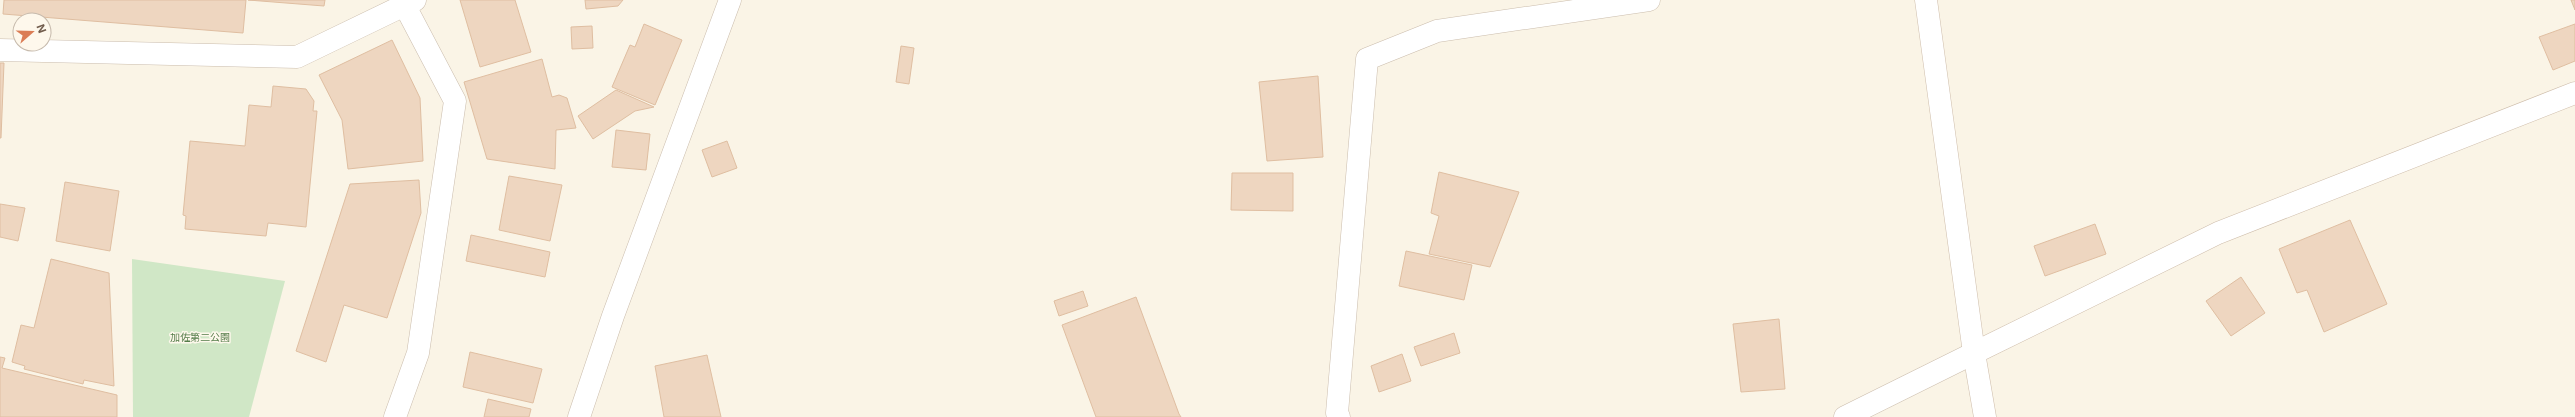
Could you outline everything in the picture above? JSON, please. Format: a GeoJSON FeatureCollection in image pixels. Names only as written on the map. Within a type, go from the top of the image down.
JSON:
{"type":"FeatureCollection","features":[{"type":"Feature","properties":{"kind":"street"},"geometry":{"type":"LineString","coordinates":[[579,417],[613,316],[730,0]]}},
{"type":"Feature","properties":{"kind":"street"},"geometry":{"type":"LineString","coordinates":[[1339,417],[1337,413],[1368,58],[1437,31],[1649,0]]}},
{"type":"Feature","properties":{"kind":"street"},"geometry":{"type":"LineString","coordinates":[[1926,0],[1974,353],[1985,417]]}},
{"type":"Feature","properties":{"kind":"street"},"geometry":{"type":"LineString","coordinates":[[0,50],[297,57],[410,3],[455,101],[418,352],[395,417]]}},
{"type":"Feature","properties":{"kind":"street"},"geometry":{"type":"LineString","coordinates":[[1845,417],[2218,233],[2575,92]]}},
{"type":"Feature","properties":{"kind":"green space","name":"加佐第二公園"},"geometry":{"type":"Polygon","coordinates":[[[132,259],[285,281],[249,417],[133,417],[132,259]]]}},
{"type":"Feature","properties":{"kind":"building"},"geometry":{"type":"Polygon","coordinates":[[[4,0],[246,0],[243,33],[52,18],[52,12],[12,12],[12,15],[3,14],[4,0]]]}},
{"type":"Feature","properties":{"kind":"building"},"geometry":{"type":"Polygon","coordinates":[[[248,0],[325,0],[324,6],[248,0]]]}},
{"type":"Feature","properties":{"kind":"building"},"geometry":{"type":"Polygon","coordinates":[[[460,0],[515,0],[531,52],[480,67],[460,0]]]}},
{"type":"Feature","properties":{"kind":"building"},"geometry":{"type":"Polygon","coordinates":[[[585,0],[623,0],[618,6],[586,9],[585,0]]]}},
{"type":"Feature","properties":{"kind":"building"},"geometry":{"type":"Polygon","coordinates":[[[2571,0],[2575,0],[2575,10],[2571,0]]]}},
{"type":"Feature","properties":{"kind":"building"},"geometry":{"type":"Polygon","coordinates":[[[644,24],[682,40],[655,105],[612,87],[630,45],[635,47],[644,24]]]}},
{"type":"Feature","properties":{"kind":"building"},"geometry":{"type":"Polygon","coordinates":[[[2575,24],[2575,61],[2553,70],[2539,37],[2575,24]]]}},
{"type":"Feature","properties":{"kind":"building"},"geometry":{"type":"Polygon","coordinates":[[[592,26],[593,48],[572,49],[571,27],[592,26]]]}},
{"type":"Feature","properties":{"kind":"building"},"geometry":{"type":"Polygon","coordinates":[[[392,40],[420,98],[423,161],[348,169],[342,120],[319,75],[392,40]]]}},
{"type":"Feature","properties":{"kind":"building"},"geometry":{"type":"Polygon","coordinates":[[[901,46],[914,48],[909,84],[896,82],[901,46]]]}},
{"type":"Feature","properties":{"kind":"building"},"geometry":{"type":"Polygon","coordinates":[[[542,59],[552,97],[559,95],[567,98],[576,128],[556,130],[555,169],[487,159],[464,82],[542,59]]]}},
{"type":"Feature","properties":{"kind":"building"},"geometry":{"type":"Polygon","coordinates":[[[0,63],[4,63],[1,138],[0,138],[0,63]]]}},
{"type":"Feature","properties":{"kind":"building"},"geometry":{"type":"Polygon","coordinates":[[[1318,76],[1323,157],[1267,161],[1259,82],[1318,76]]]}},
{"type":"Feature","properties":{"kind":"building"},"geometry":{"type":"Polygon","coordinates":[[[273,86],[306,89],[314,101],[313,111],[317,111],[306,227],[268,223],[266,236],[185,229],[186,216],[183,215],[190,141],[245,146],[249,105],[271,107],[273,86]]]}},
{"type":"Feature","properties":{"kind":"building"},"geometry":{"type":"Polygon","coordinates":[[[616,90],[654,107],[635,111],[593,139],[578,116],[616,90]]]}},
{"type":"Feature","properties":{"kind":"building"},"geometry":{"type":"Polygon","coordinates":[[[616,130],[650,134],[646,170],[612,167],[616,130]]]}},
{"type":"Feature","properties":{"kind":"building"},"geometry":{"type":"Polygon","coordinates":[[[727,141],[737,168],[712,177],[702,150],[727,141]]]}},
{"type":"Feature","properties":{"kind":"building"},"geometry":{"type":"Polygon","coordinates":[[[1439,172],[1519,192],[1490,267],[1429,254],[1439,216],[1431,213],[1439,172]]]}},
{"type":"Feature","properties":{"kind":"building"},"geometry":{"type":"Polygon","coordinates":[[[1232,173],[1293,173],[1293,211],[1231,210],[1232,173]]]}},
{"type":"Feature","properties":{"kind":"building"},"geometry":{"type":"Polygon","coordinates":[[[509,176],[562,185],[550,241],[499,230],[509,176]]]}},
{"type":"Feature","properties":{"kind":"building"},"geometry":{"type":"Polygon","coordinates":[[[419,180],[421,213],[387,318],[344,305],[326,362],[296,351],[350,184],[419,180]]]}},
{"type":"Feature","properties":{"kind":"building"},"geometry":{"type":"Polygon","coordinates":[[[65,182],[119,191],[110,251],[56,241],[65,182]]]}},
{"type":"Feature","properties":{"kind":"building"},"geometry":{"type":"Polygon","coordinates":[[[0,204],[25,208],[18,241],[0,237],[0,204]]]}},
{"type":"Feature","properties":{"kind":"building"},"geometry":{"type":"Polygon","coordinates":[[[2350,220],[2387,304],[2324,332],[2307,290],[2297,293],[2279,249],[2350,220]]]}},
{"type":"Feature","properties":{"kind":"building"},"geometry":{"type":"Polygon","coordinates":[[[2095,224],[2106,254],[2045,276],[2034,246],[2095,224]]]}},
{"type":"Feature","properties":{"kind":"building"},"geometry":{"type":"Polygon","coordinates":[[[471,235],[550,252],[545,277],[466,261],[471,235]]]}},
{"type":"Feature","properties":{"kind":"building"},"geometry":{"type":"Polygon","coordinates":[[[1406,251],[1472,265],[1464,300],[1399,286],[1406,251]]]}},
{"type":"Feature","properties":{"kind":"building"},"geometry":{"type":"Polygon","coordinates":[[[51,259],[109,273],[114,386],[84,380],[83,384],[24,369],[25,366],[12,362],[21,325],[34,328],[51,259]]]}},
{"type":"Feature","properties":{"kind":"building"},"geometry":{"type":"Polygon","coordinates":[[[2241,277],[2265,313],[2231,336],[2206,301],[2241,277]]]}},
{"type":"Feature","properties":{"kind":"building"},"geometry":{"type":"Polygon","coordinates":[[[1083,291],[1088,306],[1059,316],[1054,301],[1083,291]]]}},
{"type":"Feature","properties":{"kind":"building"},"geometry":{"type":"Polygon","coordinates":[[[1136,297],[1181,417],[1096,417],[1062,325],[1136,297]]]}},
{"type":"Feature","properties":{"kind":"building"},"geometry":{"type":"Polygon","coordinates":[[[1779,319],[1785,389],[1741,392],[1733,324],[1779,319]]]}},
{"type":"Feature","properties":{"kind":"building"},"geometry":{"type":"Polygon","coordinates":[[[1454,333],[1460,353],[1421,366],[1414,347],[1454,333]]]}},
{"type":"Feature","properties":{"kind":"building"},"geometry":{"type":"Polygon","coordinates":[[[470,352],[542,369],[533,403],[463,387],[470,352]]]}},
{"type":"Feature","properties":{"kind":"building"},"geometry":{"type":"Polygon","coordinates":[[[1402,354],[1411,381],[1379,392],[1371,366],[1402,354]]]}},
{"type":"Feature","properties":{"kind":"building"},"geometry":{"type":"Polygon","coordinates":[[[707,355],[721,417],[664,417],[655,366],[707,355]]]}},
{"type":"Feature","properties":{"kind":"building"},"geometry":{"type":"Polygon","coordinates":[[[0,357],[5,358],[2,368],[117,395],[117,417],[0,417],[0,357]]]}},
{"type":"Feature","properties":{"kind":"building"},"geometry":{"type":"Polygon","coordinates":[[[488,399],[531,409],[529,417],[484,417],[488,399]]]}}]}
